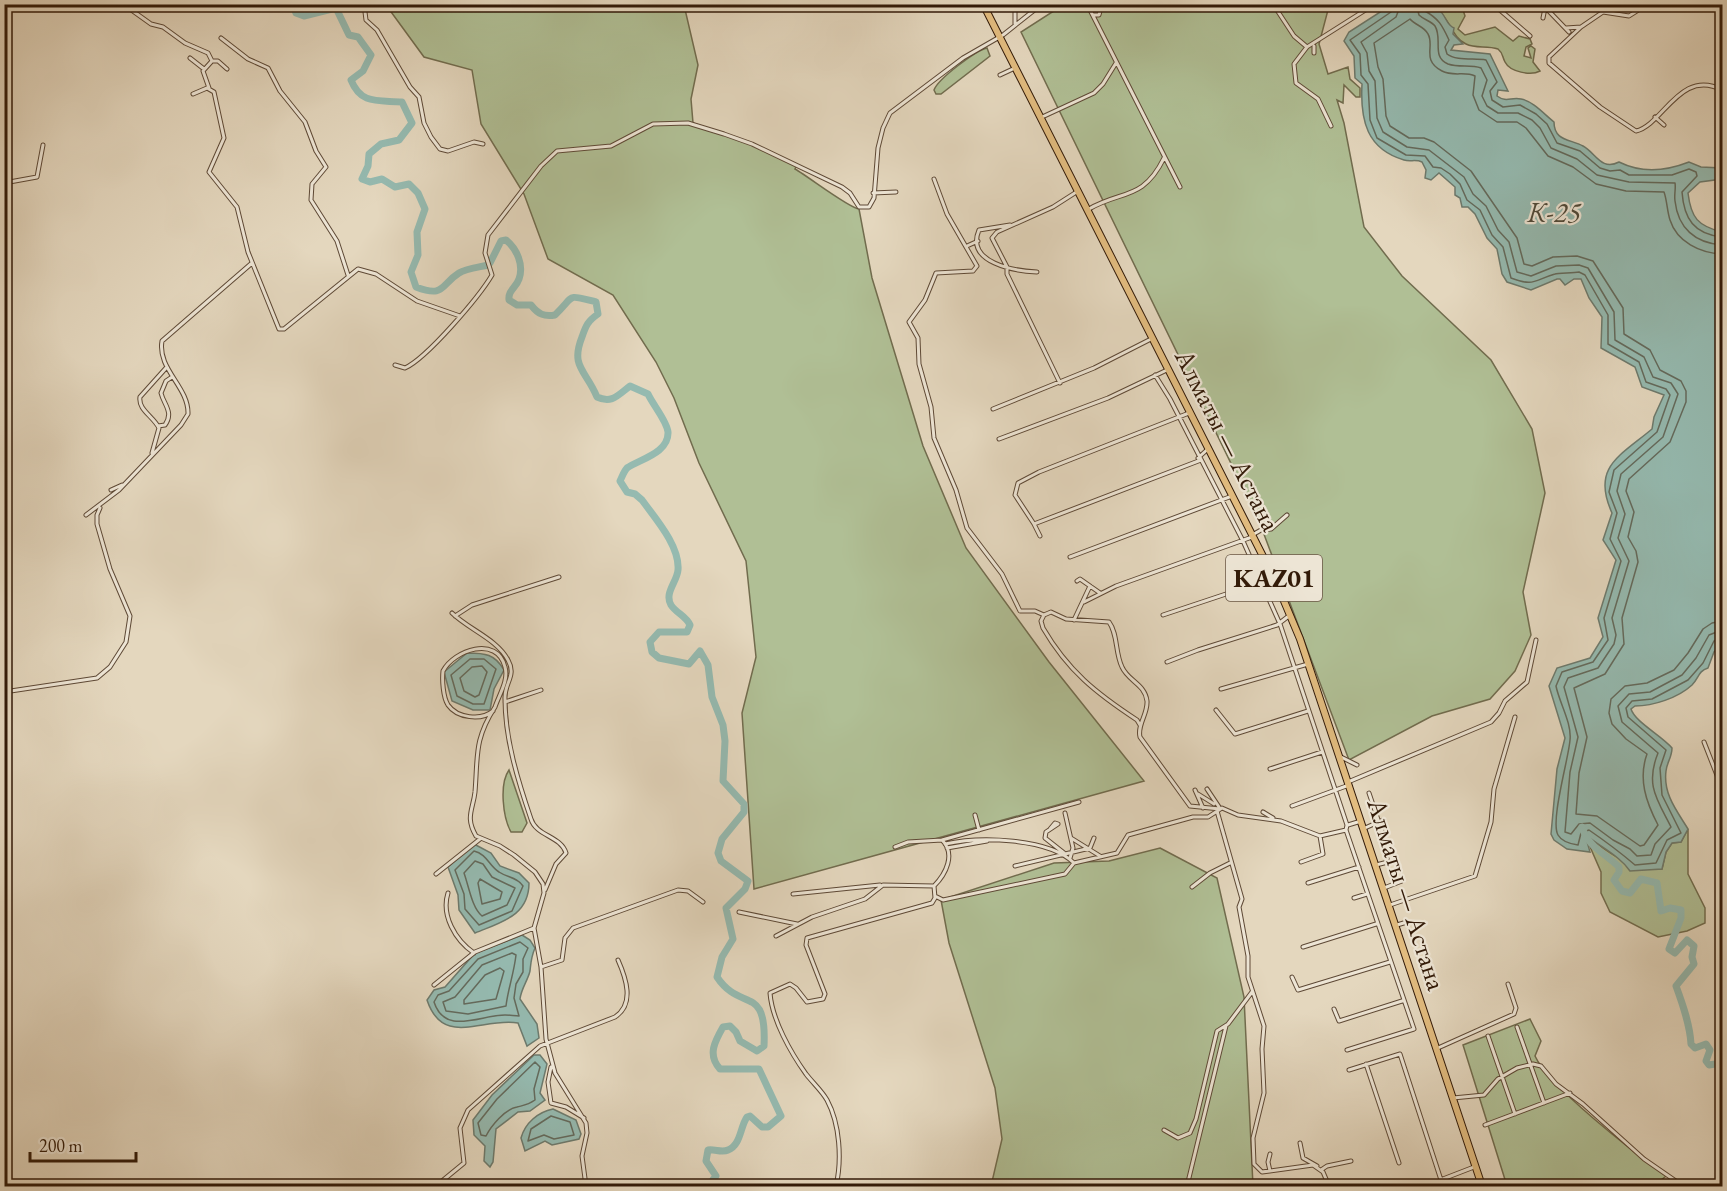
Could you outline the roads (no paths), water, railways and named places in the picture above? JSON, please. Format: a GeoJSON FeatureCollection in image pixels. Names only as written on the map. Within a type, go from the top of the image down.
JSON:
{"type":"FeatureCollection","features":[{"type":"Feature","properties":{"kind":"highway","name":"Алматы — Астана"},"geometry":{"type":"LineString","coordinates":[[982,4],[1233,495],[1290,615],[1482,1186]]}},
{"type":"Feature","properties":{"kind":"street"},"geometry":{"type":"LineString","coordinates":[[123,4],[149,23],[163,27],[185,43],[208,53],[212,61]]}},
{"type":"Feature","properties":{"kind":"street"},"geometry":{"type":"LineString","coordinates":[[364,4],[366,20],[377,30],[421,101],[424,123],[436,146],[448,151],[474,142],[483,144]]}},
{"type":"Feature","properties":{"kind":"street"},"geometry":{"type":"LineString","coordinates":[[953,9],[958,4]]}},
{"type":"Feature","properties":{"kind":"street"},"geometry":{"type":"LineString","coordinates":[[1015,24],[1015,10],[1021,4]]}},
{"type":"Feature","properties":{"kind":"street"},"geometry":{"type":"LineString","coordinates":[[394,365],[405,368],[417,361],[474,303],[490,278],[485,249],[488,235],[541,166],[558,151],[611,146],[653,124],[688,123],[752,144],[842,187],[850,193],[859,207],[865,208],[872,204],[878,148],[890,113],[963,58],[999,38],[1042,4]]}},
{"type":"Feature","properties":{"kind":"street"},"geometry":{"type":"LineString","coordinates":[[1088,4],[1180,187]]}},
{"type":"Feature","properties":{"kind":"street"},"geometry":{"type":"LineString","coordinates":[[1273,4],[1294,36],[1307,47]]}},
{"type":"Feature","properties":{"kind":"street"},"geometry":{"type":"LineString","coordinates":[[1331,126],[1318,99],[1296,83],[1294,64],[1307,47],[1315,45],[1375,4]]}},
{"type":"Feature","properties":{"kind":"street"},"geometry":{"type":"LineString","coordinates":[[1493,4],[1530,36]]}},
{"type":"Feature","properties":{"kind":"street"},"geometry":{"type":"LineString","coordinates":[[1542,4],[1569,32]]}},
{"type":"Feature","properties":{"kind":"street"},"geometry":{"type":"LineString","coordinates":[[1648,4],[1625,17],[1607,12],[1600,13],[1581,27],[1549,57],[1551,67],[1600,107],[1636,131],[1644,128],[1668,103],[1690,89],[1710,86],[1722,90]]}},
{"type":"Feature","properties":{"kind":"street"},"geometry":{"type":"LineString","coordinates":[[1544,18],[1545,8]]}},
{"type":"Feature","properties":{"kind":"street"},"geometry":{"type":"LineString","coordinates":[[1093,15],[1099,15],[1100,11]]}},
{"type":"Feature","properties":{"kind":"street"},"geometry":{"type":"LineString","coordinates":[[1566,28],[1581,27]]}},
{"type":"Feature","properties":{"kind":"street"},"geometry":{"type":"LineString","coordinates":[[221,38],[248,59],[268,68],[280,91],[305,122],[316,151],[326,167],[312,184],[310,194],[312,204],[337,241],[348,274]]}},
{"type":"Feature","properties":{"kind":"street"},"geometry":{"type":"LineString","coordinates":[[1314,53],[1315,45]]}},
{"type":"Feature","properties":{"kind":"street"},"geometry":{"type":"LineString","coordinates":[[190,58],[204,69]]}},
{"type":"Feature","properties":{"kind":"street"},"geometry":{"type":"LineString","coordinates":[[227,69],[218,61],[212,61],[204,69],[203,74],[215,96],[225,136],[208,172],[237,207],[252,263],[279,329],[284,329],[353,270],[369,271],[417,301],[460,316]]}},
{"type":"Feature","properties":{"kind":"street"},"geometry":{"type":"LineString","coordinates":[[1040,118],[1094,93],[1103,84],[1116,63]]}},
{"type":"Feature","properties":{"kind":"street"},"geometry":{"type":"LineString","coordinates":[[1000,75],[1015,68]]}},
{"type":"Feature","properties":{"kind":"street"},"geometry":{"type":"LineString","coordinates":[[193,94],[209,88]]}},
{"type":"Feature","properties":{"kind":"street"},"geometry":{"type":"LineString","coordinates":[[1655,117],[1664,125]]}},
{"type":"Feature","properties":{"kind":"street"},"geometry":{"type":"LineString","coordinates":[[4,183],[37,177],[43,145]]}},
{"type":"Feature","properties":{"kind":"street"},"geometry":{"type":"LineString","coordinates":[[1087,210],[1142,188],[1164,157]]}},
{"type":"Feature","properties":{"kind":"street"},"geometry":{"type":"LineString","coordinates":[[934,179],[947,214],[976,261],[977,269],[936,273],[925,300],[909,322],[918,338],[919,364],[931,407],[934,438],[956,490],[967,528],[1002,574],[1019,610],[1035,611],[1044,615]]}},
{"type":"Feature","properties":{"kind":"street"},"geometry":{"type":"LineString","coordinates":[[1060,383],[1007,274],[1007,267],[993,238],[996,233],[1053,207],[1078,191]]}},
{"type":"Feature","properties":{"kind":"street"},"geometry":{"type":"LineString","coordinates":[[873,193],[896,192]]}},
{"type":"Feature","properties":{"kind":"street"},"geometry":{"type":"LineString","coordinates":[[1012,225],[981,228],[977,232],[978,242],[988,261],[1037,272]]}},
{"type":"Feature","properties":{"kind":"street"},"geometry":{"type":"LineString","coordinates":[[967,246],[978,242]]}},
{"type":"Feature","properties":{"kind":"street"},"geometry":{"type":"LineString","coordinates":[[86,515],[102,505],[124,485],[181,425],[188,414],[187,406],[166,368],[161,346],[165,338],[252,263]]}},
{"type":"Feature","properties":{"kind":"street"},"geometry":{"type":"LineString","coordinates":[[993,409],[1060,383],[1153,338]]}},
{"type":"Feature","properties":{"kind":"street"},"geometry":{"type":"LineString","coordinates":[[158,426],[141,407],[139,399],[146,387],[164,373],[166,368]]}},
{"type":"Feature","properties":{"kind":"street"},"geometry":{"type":"LineString","coordinates":[[999,439],[1108,398],[1169,369]]}},
{"type":"Feature","properties":{"kind":"street"},"geometry":{"type":"LineString","coordinates":[[1155,375],[1172,402],[1243,542],[1280,624],[1347,825],[1346,830],[1376,924],[1414,1029],[1347,1050]]}},
{"type":"Feature","properties":{"kind":"street"},"geometry":{"type":"LineString","coordinates":[[158,426],[165,425],[168,419],[168,408],[161,393],[166,381],[172,377]]}},
{"type":"Feature","properties":{"kind":"street"},"geometry":{"type":"LineString","coordinates":[[1172,402],[1182,396]]}},
{"type":"Feature","properties":{"kind":"street"},"geometry":{"type":"LineString","coordinates":[[1040,536],[1015,495],[1018,483],[1039,472],[1179,418],[1192,416]]}},
{"type":"Feature","properties":{"kind":"street"},"geometry":{"type":"LineString","coordinates":[[1183,425],[1192,416]]}},
{"type":"Feature","properties":{"kind":"street"},"geometry":{"type":"LineString","coordinates":[[152,454],[158,426]]}},
{"type":"Feature","properties":{"kind":"street"},"geometry":{"type":"LineString","coordinates":[[1034,524],[1195,462],[1209,448]]}},
{"type":"Feature","properties":{"kind":"street"},"geometry":{"type":"LineString","coordinates":[[111,490],[124,485]]}},
{"type":"Feature","properties":{"kind":"street"},"geometry":{"type":"LineString","coordinates":[[1070,557],[1233,495]]}},
{"type":"Feature","properties":{"kind":"street"},"geometry":{"type":"LineString","coordinates":[[4,692],[97,678],[110,667],[126,642],[130,616],[110,569],[97,524],[97,515],[102,505]]}},
{"type":"Feature","properties":{"kind":"street"},"geometry":{"type":"LineString","coordinates":[[1084,602],[1100,593],[1243,542],[1261,530],[1271,529],[1287,515]]}},
{"type":"Feature","properties":{"kind":"street"},"geometry":{"type":"LineString","coordinates":[[559,577],[472,605],[453,615],[498,648],[507,658],[513,672],[505,702],[514,761],[532,823],[535,828],[562,845],[566,853],[556,864],[545,890],[534,928],[541,967],[551,1065],[548,1082],[550,1103],[566,1107],[585,1119]]}},
{"type":"Feature","properties":{"kind":"street"},"geometry":{"type":"LineString","coordinates":[[1077,581],[1080,579],[1100,593]]}},
{"type":"Feature","properties":{"kind":"street"},"geometry":{"type":"LineString","coordinates":[[1163,615],[1262,582]]}},
{"type":"Feature","properties":{"kind":"street"},"geometry":{"type":"LineString","coordinates":[[1074,620],[1090,586]]}},
{"type":"Feature","properties":{"kind":"street"},"geometry":{"type":"LineString","coordinates":[[1140,727],[1137,720],[1080,679],[1043,628],[1041,621],[1044,615],[1051,612],[1074,620],[1103,620],[1111,624],[1122,668],[1142,687],[1147,697],[1147,709],[1140,727],[1140,737],[1190,806],[1218,810]]}},
{"type":"Feature","properties":{"kind":"street"},"geometry":{"type":"LineString","coordinates":[[1167,662],[1280,624],[1290,615]]}},
{"type":"Feature","properties":{"kind":"street"},"geometry":{"type":"LineString","coordinates":[[1292,806],[1491,722],[1505,701],[1527,682],[1536,640]]}},
{"type":"Feature","properties":{"kind":"street"},"geometry":{"type":"LineString","coordinates":[[493,711],[475,717],[462,715],[448,705],[443,679],[445,667],[468,650],[486,648],[496,654],[504,664],[506,677],[493,711],[483,724],[475,764],[474,794],[469,810],[474,833],[480,839],[501,846],[526,865],[540,879],[545,890]]}},
{"type":"Feature","properties":{"kind":"street"},"geometry":{"type":"LineString","coordinates":[[1221,689],[1308,664]]}},
{"type":"Feature","properties":{"kind":"street"},"geometry":{"type":"LineString","coordinates":[[505,702],[541,690]]}},
{"type":"Feature","properties":{"kind":"street"},"geometry":{"type":"LineString","coordinates":[[1216,710],[1235,734],[1308,711]]}},
{"type":"Feature","properties":{"kind":"street"},"geometry":{"type":"LineString","coordinates":[[475,717],[483,724]]}},
{"type":"Feature","properties":{"kind":"street"},"geometry":{"type":"LineString","coordinates":[[1388,905],[1475,876],[1491,822],[1494,789],[1515,717]]}},
{"type":"Feature","properties":{"kind":"street"},"geometry":{"type":"LineString","coordinates":[[1704,742],[1722,788]]}},
{"type":"Feature","properties":{"kind":"street"},"geometry":{"type":"LineString","coordinates":[[1270,769],[1322,752]]}},
{"type":"Feature","properties":{"kind":"street"},"geometry":{"type":"LineString","coordinates":[[1339,756],[1358,765]]}},
{"type":"Feature","properties":{"kind":"street"},"geometry":{"type":"LineString","coordinates":[[1207,789],[1218,810],[1230,863],[1242,899],[1239,907],[1252,992],[1264,1026],[1262,1049],[1264,1093],[1255,1126],[1252,1157],[1259,1171],[1308,1165],[1317,1167],[1322,1170],[1329,1186]]}},
{"type":"Feature","properties":{"kind":"street"},"geometry":{"type":"LineString","coordinates":[[1203,808],[1196,792],[1216,805]]}},
{"type":"Feature","properties":{"kind":"street"},"geometry":{"type":"LineString","coordinates":[[1369,793],[1381,820],[1392,861],[1376,866]]}},
{"type":"Feature","properties":{"kind":"street"},"geometry":{"type":"LineString","coordinates":[[895,847],[908,842],[942,840],[1079,802]]}},
{"type":"Feature","properties":{"kind":"street"},"geometry":{"type":"LineString","coordinates":[[935,896],[943,900],[1050,878],[1068,872],[1074,863],[1118,853],[1128,835],[1193,817],[1208,817],[1224,808],[1238,815],[1274,820],[1320,836],[1346,830]]}},
{"type":"Feature","properties":{"kind":"street"},"geometry":{"type":"LineString","coordinates":[[1263,812],[1274,820]]}},
{"type":"Feature","properties":{"kind":"street"},"geometry":{"type":"LineString","coordinates":[[1065,813],[1071,838],[1070,858]]}},
{"type":"Feature","properties":{"kind":"street"},"geometry":{"type":"LineString","coordinates":[[975,816],[979,830]]}},
{"type":"Feature","properties":{"kind":"street"},"geometry":{"type":"LineString","coordinates":[[1347,825],[1362,825],[1381,820]]}},
{"type":"Feature","properties":{"kind":"street"},"geometry":{"type":"LineString","coordinates":[[1050,829],[1046,832],[1045,838],[1064,853]]}},
{"type":"Feature","properties":{"kind":"street"},"geometry":{"type":"LineString","coordinates":[[1301,862],[1323,854],[1320,836]]}},
{"type":"Feature","properties":{"kind":"street"},"geometry":{"type":"LineString","coordinates":[[1071,838],[1100,856]]}},
{"type":"Feature","properties":{"kind":"street"},"geometry":{"type":"LineString","coordinates":[[1090,848],[1094,838]]}},
{"type":"Feature","properties":{"kind":"street"},"geometry":{"type":"LineString","coordinates":[[436,874],[480,839]]}},
{"type":"Feature","properties":{"kind":"street"},"geometry":{"type":"LineString","coordinates":[[836,1186],[839,1159],[833,1118],[826,1099],[805,1072],[783,1031],[770,993],[790,984],[807,1002],[823,999],[825,994],[806,945],[807,938],[932,903],[935,896],[934,886],[948,864],[949,854],[942,840]]}},
{"type":"Feature","properties":{"kind":"street"},"geometry":{"type":"LineString","coordinates":[[946,846],[967,840],[1016,841],[1070,858],[1074,863]]}},
{"type":"Feature","properties":{"kind":"street"},"geometry":{"type":"LineString","coordinates":[[946,846],[954,848],[989,841]]}},
{"type":"Feature","properties":{"kind":"street"},"geometry":{"type":"LineString","coordinates":[[949,854],[954,848]]}},
{"type":"Feature","properties":{"kind":"street"},"geometry":{"type":"LineString","coordinates":[[1015,866],[1090,848]]}},
{"type":"Feature","properties":{"kind":"street"},"geometry":{"type":"LineString","coordinates":[[1192,887],[1210,873],[1230,863]]}},
{"type":"Feature","properties":{"kind":"street"},"geometry":{"type":"LineString","coordinates":[[1308,883],[1359,867]]}},
{"type":"Feature","properties":{"kind":"street"},"geometry":{"type":"LineString","coordinates":[[1383,888],[1402,882]]}},
{"type":"Feature","properties":{"kind":"street"},"geometry":{"type":"LineString","coordinates":[[793,894],[882,885],[934,886]]}},
{"type":"Feature","properties":{"kind":"street"},"geometry":{"type":"LineString","coordinates":[[776,936],[799,924],[865,899],[882,885]]}},
{"type":"Feature","properties":{"kind":"street"},"geometry":{"type":"LineString","coordinates":[[541,967],[562,960],[565,938],[573,928],[678,890],[688,891],[704,902]]}},
{"type":"Feature","properties":{"kind":"street"},"geometry":{"type":"LineString","coordinates":[[448,893],[446,913],[449,921],[458,936],[474,953]]}},
{"type":"Feature","properties":{"kind":"street"},"geometry":{"type":"LineString","coordinates":[[1354,898],[1367,894]]}},
{"type":"Feature","properties":{"kind":"street"},"geometry":{"type":"LineString","coordinates":[[740,912],[788,924],[799,924]]}},
{"type":"Feature","properties":{"kind":"street"},"geometry":{"type":"LineString","coordinates":[[1395,926],[1407,922]]}},
{"type":"Feature","properties":{"kind":"street"},"geometry":{"type":"LineString","coordinates":[[1303,947],[1376,924]]}},
{"type":"Feature","properties":{"kind":"street"},"geometry":{"type":"LineString","coordinates":[[434,985],[474,953],[534,928]]}},
{"type":"Feature","properties":{"kind":"street"},"geometry":{"type":"LineString","coordinates":[[436,1186],[464,1163],[460,1128],[464,1115],[529,1054],[547,1043],[615,1017],[622,1011],[628,986],[618,960]]}},
{"type":"Feature","properties":{"kind":"street"},"geometry":{"type":"LineString","coordinates":[[1292,977],[1299,990],[1390,962]]}},
{"type":"Feature","properties":{"kind":"street"},"geometry":{"type":"LineString","coordinates":[[1436,1049],[1514,1014],[1516,1008],[1509,984]]}},
{"type":"Feature","properties":{"kind":"street"},"geometry":{"type":"LineString","coordinates":[[1164,1130],[1178,1138],[1190,1133],[1196,1119],[1217,1031],[1226,1026],[1252,992]]}},
{"type":"Feature","properties":{"kind":"street"},"geometry":{"type":"LineString","coordinates":[[1334,1009],[1339,1021],[1399,1001],[1404,1002]]}},
{"type":"Feature","properties":{"kind":"street"},"geometry":{"type":"LineString","coordinates":[[1187,1186],[1226,1026]]}},
{"type":"Feature","properties":{"kind":"street"},"geometry":{"type":"LineString","coordinates":[[1517,1026],[1544,1103]]}},
{"type":"Feature","properties":{"kind":"street"},"geometry":{"type":"LineString","coordinates":[[1488,1036],[1515,1114]]}},
{"type":"Feature","properties":{"kind":"street"},"geometry":{"type":"LineString","coordinates":[[1349,1070],[1397,1053],[1401,1056],[1441,1180]]}},
{"type":"Feature","properties":{"kind":"street"},"geometry":{"type":"LineString","coordinates":[[1366,1064],[1399,1163]]}},
{"type":"Feature","properties":{"kind":"street"},"geometry":{"type":"LineString","coordinates":[[1453,1098],[1484,1095],[1502,1077],[1530,1064],[1544,1068],[1556,1084],[1570,1093],[1644,1160],[1683,1186]]}},
{"type":"Feature","properties":{"kind":"street"},"geometry":{"type":"LineString","coordinates":[[551,1065],[585,1119],[587,1133],[582,1156],[586,1186]]}},
{"type":"Feature","properties":{"kind":"street"},"geometry":{"type":"LineString","coordinates":[[1485,1125],[1570,1093]]}},
{"type":"Feature","properties":{"kind":"street"},"geometry":{"type":"LineString","coordinates":[[1300,1143],[1303,1158],[1315,1163],[1317,1167]]}},
{"type":"Feature","properties":{"kind":"street"},"geometry":{"type":"LineString","coordinates":[[1270,1154],[1268,1162],[1270,1171]]}},
{"type":"Feature","properties":{"kind":"street"},"geometry":{"type":"LineString","coordinates":[[1322,1170],[1327,1166],[1352,1161]]}},
{"type":"Feature","properties":{"kind":"street"},"geometry":{"type":"LineString","coordinates":[[1429,1186],[1476,1166]]}},
{"type":"Feature","properties":{"kind":"water","name":"К-25"},"geometry":{"type":"Polygon","coordinates":[[[1391,5],[1422,5],[1439,10],[1449,25],[1454,28],[1453,34],[1463,44],[1454,45],[1451,50],[1490,54],[1508,91],[1498,90],[1497,96],[1503,99],[1521,99],[1530,102],[1554,122],[1560,136],[1588,149],[1603,163],[1619,162],[1627,166],[1654,170],[1689,162],[1701,167],[1722,168],[1722,179],[1700,182],[1688,193],[1691,209],[1697,220],[1707,227],[1722,232],[1722,643],[1714,652],[1708,668],[1702,671],[1686,690],[1665,700],[1650,705],[1635,706],[1631,709],[1638,719],[1672,748],[1666,771],[1667,787],[1672,802],[1688,829],[1681,842],[1672,843],[1666,852],[1662,869],[1630,871],[1615,856],[1585,834],[1590,852],[1567,849],[1554,840],[1551,834],[1557,769],[1565,738],[1549,686],[1557,668],[1590,658],[1603,637],[1598,618],[1616,560],[1603,540],[1612,513],[1606,497],[1607,473],[1620,455],[1652,429],[1654,417],[1664,395],[1642,387],[1635,367],[1601,348],[1602,317],[1589,298],[1581,279],[1574,279],[1565,285],[1557,279],[1531,290],[1507,282],[1502,274],[1497,249],[1487,238],[1475,214],[1468,207],[1462,207],[1460,198],[1455,195],[1455,187],[1439,173],[1431,180],[1425,178],[1426,170],[1422,162],[1406,161],[1391,155],[1374,141],[1365,121],[1362,84],[1355,78],[1354,56],[1344,41],[1349,32],[1391,5]]]}},
{"type":"Feature","properties":{"kind":"water"},"geometry":{"type":"Polygon","coordinates":[[[467,653],[489,655],[504,670],[494,689],[490,710],[473,710],[452,701],[444,672],[467,653]]]}},
{"type":"Feature","properties":{"kind":"water"},"geometry":{"type":"Polygon","coordinates":[[[474,844],[491,853],[500,866],[519,873],[529,883],[528,894],[519,910],[504,921],[475,933],[459,910],[458,895],[448,867],[474,844]]]}},
{"type":"Feature","properties":{"kind":"water"},"geometry":{"type":"Polygon","coordinates":[[[522,935],[530,940],[535,948],[520,999],[537,1024],[539,1038],[527,1046],[518,1023],[504,1022],[453,1027],[443,1023],[434,1015],[427,1000],[434,990],[445,987],[475,953],[522,935]]]}},
{"type":"Feature","properties":{"kind":"water"},"geometry":{"type":"Polygon","coordinates":[[[534,1055],[540,1055],[547,1064],[540,1093],[545,1100],[530,1111],[518,1112],[496,1129],[493,1162],[490,1167],[484,1161],[485,1146],[474,1135],[473,1120],[492,1095],[534,1055]]]}},
{"type":"Feature","properties":{"kind":"water"},"geometry":{"type":"Polygon","coordinates":[[[553,1109],[576,1120],[581,1134],[579,1139],[552,1145],[545,1141],[525,1151],[521,1138],[529,1123],[547,1110],[553,1109]]]}},
{"type":"Feature","properties":{"kind":"waterway"},"geometry":{"type":"LineString","coordinates":[[292,4],[296,13],[304,16],[336,8],[349,35],[358,37],[371,55],[363,71],[351,80],[355,88],[371,100],[402,102],[412,123],[399,140],[381,144],[369,154],[368,166],[362,179],[370,182],[382,179],[395,187],[409,184],[418,193],[425,209],[417,232],[418,255],[411,272],[416,287],[437,291],[462,272],[488,265]]}},
{"type":"Feature","properties":{"kind":"waterway"},"geometry":{"type":"LineString","coordinates":[[490,263],[501,241],[506,240],[516,253],[521,268],[518,282],[509,300],[517,305],[531,305],[536,311],[548,316],[555,315],[575,297],[596,302],[598,314],[586,326],[578,355],[581,368],[597,397],[611,399],[630,386],[648,394],[663,418],[668,432],[664,445],[653,454],[627,468],[620,481],[627,492],[635,494],[642,500],[671,542],[678,561],[678,570],[669,601],[690,625],[687,632],[659,632],[650,642],[652,652],[659,658],[689,664],[700,651],[708,665],[712,697],[723,725],[725,741],[723,781],[744,804],[744,812],[722,839],[718,853],[721,861],[748,881],[745,889],[726,908],[733,939],[722,957],[717,977],[726,988],[757,1006],[764,1026],[764,1046],[757,1051],[740,1041],[730,1026],[723,1027],[713,1053],[720,1069],[759,1069],[781,1116],[768,1127],[762,1127],[750,1116],[747,1117],[738,1140],[732,1148],[723,1151],[708,1150],[706,1161],[716,1176],[708,1186]]}},
{"type":"Feature","properties":{"kind":"waterway"},"geometry":{"type":"LineString","coordinates":[[1582,827],[1588,840],[1619,867],[1614,880],[1622,891],[1630,893],[1641,879],[1657,883],[1661,911],[1670,908],[1681,910],[1681,918],[1669,949],[1675,953],[1687,940],[1694,946],[1692,957],[1694,964],[1676,986],[1688,1022],[1691,1044],[1695,1048],[1706,1044],[1710,1050],[1706,1061],[1709,1065],[1722,1063]]}}]}
